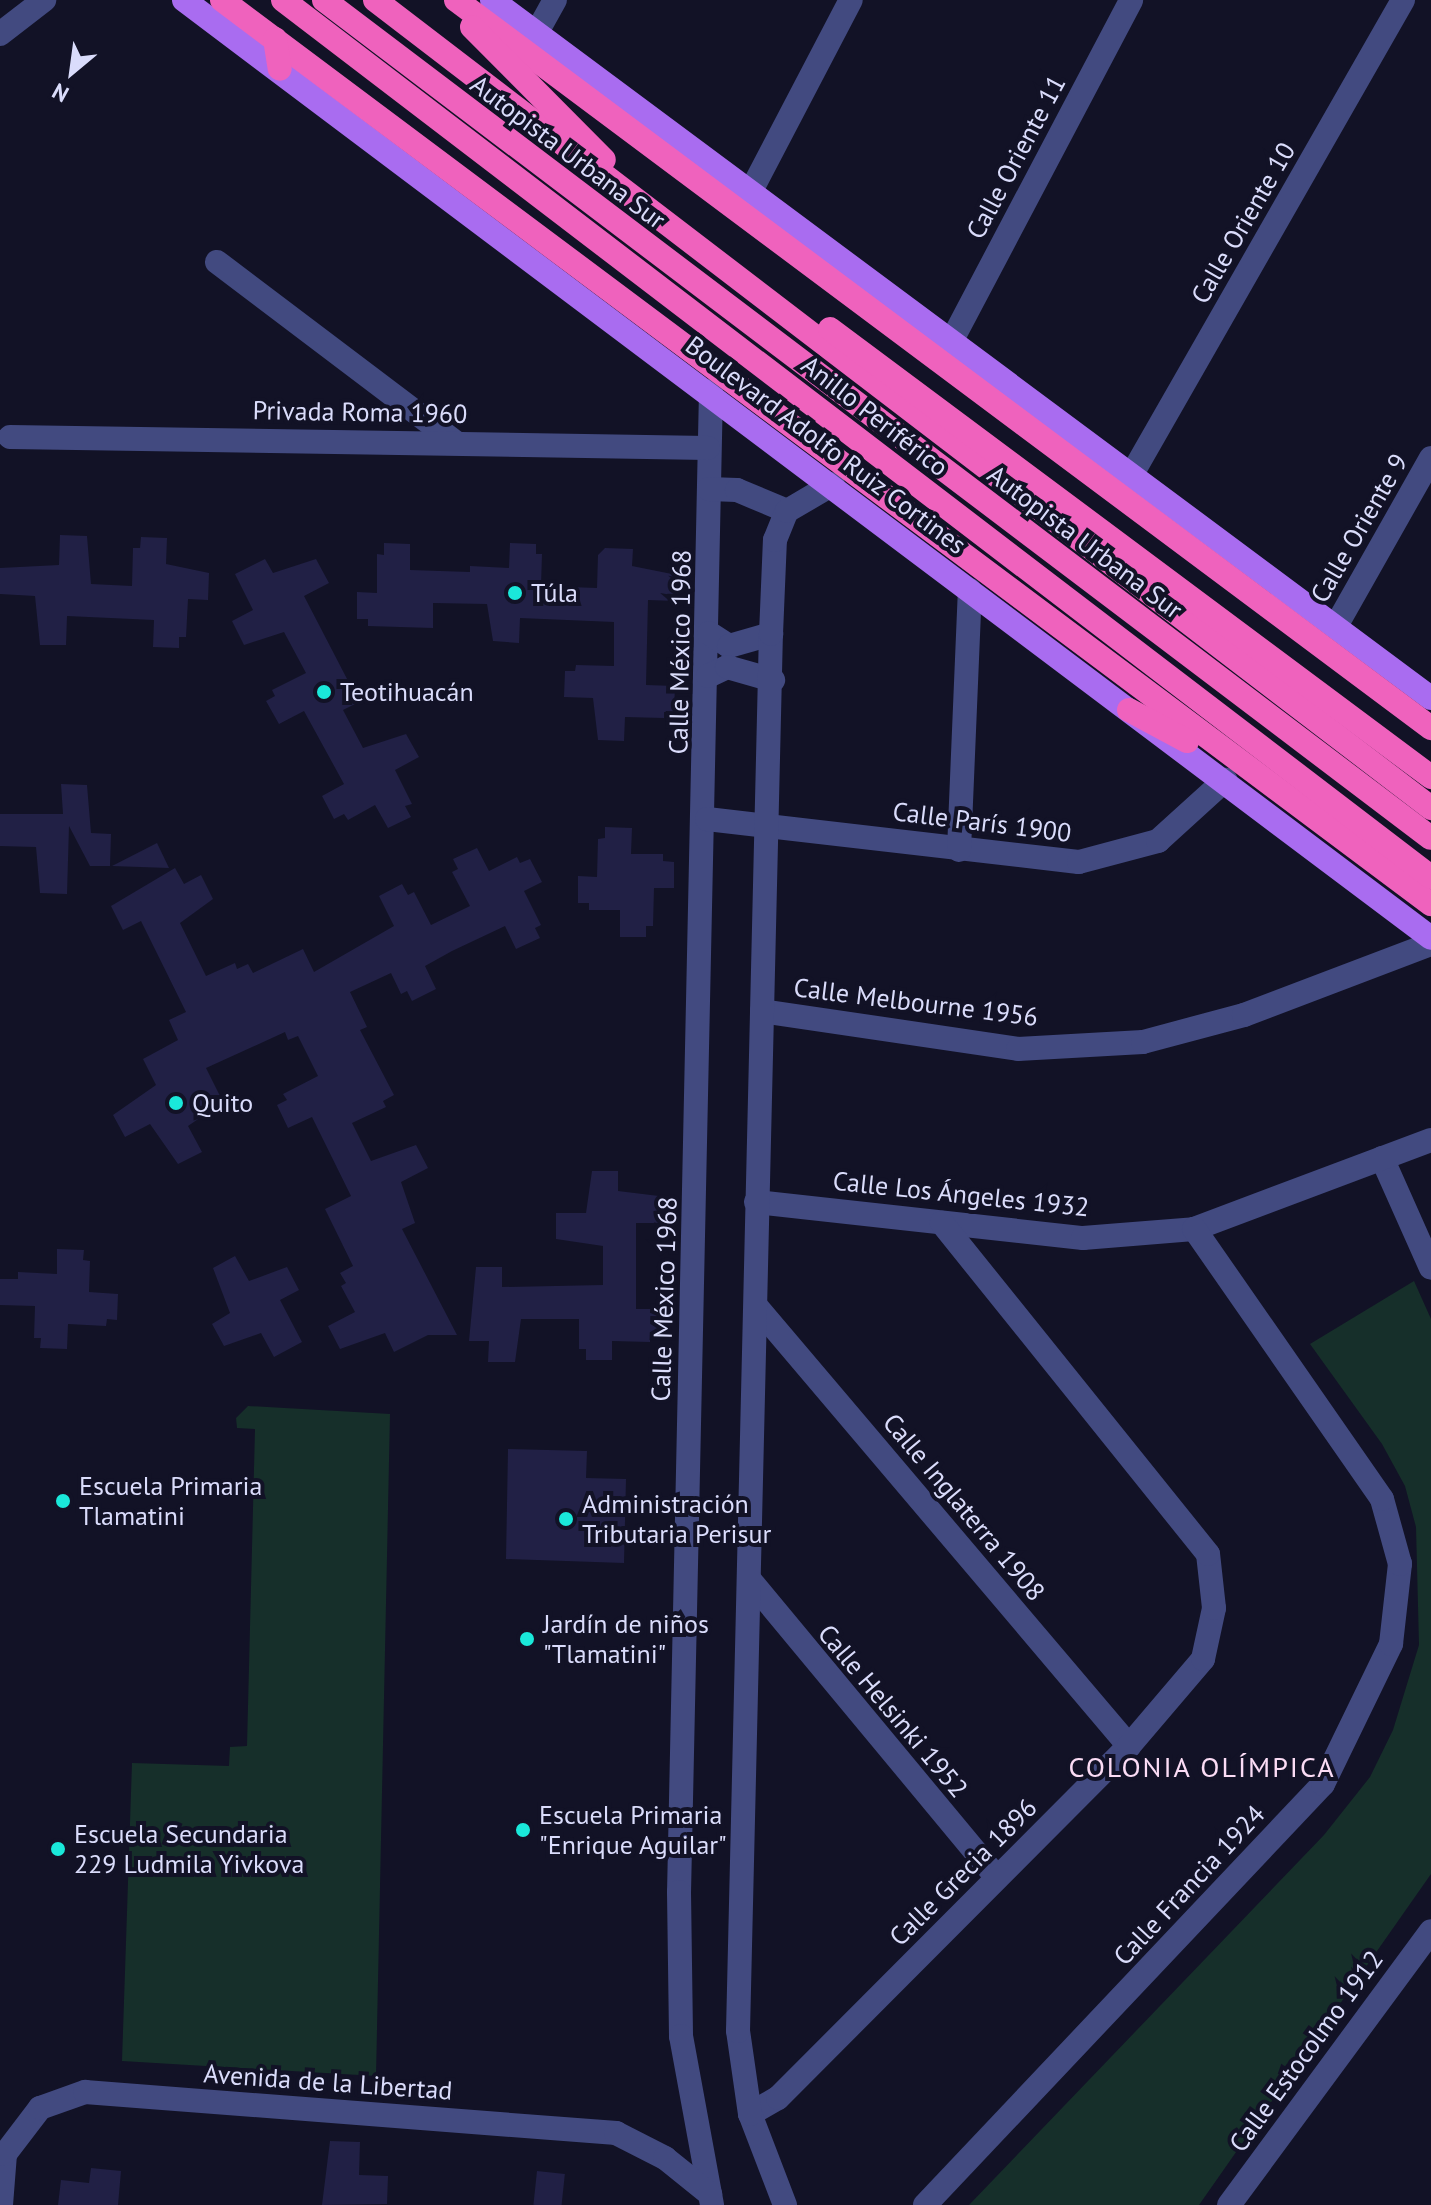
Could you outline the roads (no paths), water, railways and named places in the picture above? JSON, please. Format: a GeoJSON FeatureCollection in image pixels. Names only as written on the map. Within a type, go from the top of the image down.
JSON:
{"type":"FeatureCollection","features":[{"type":"Feature","properties":{"kind":"highway"},"geometry":{"type":"LineString","coordinates":[[222,0],[348,92],[652,327],[1431,904]]}},
{"type":"Feature","properties":{"kind":"highway"},"geometry":{"type":"LineString","coordinates":[[250,0],[318,53],[348,92]]}},
{"type":"Feature","properties":{"kind":"highway","name":"Anillo Periférico"},"geometry":{"type":"LineString","coordinates":[[283,0],[1431,877]]}},
{"type":"Feature","properties":{"kind":"highway","name":"Autopista Urbana Sur"},"geometry":{"type":"LineString","coordinates":[[324,0],[1431,838]]}},
{"type":"Feature","properties":{"kind":"highway","name":"Autopista Urbana Sur"},"geometry":{"type":"LineString","coordinates":[[375,0],[1431,808]]}},
{"type":"Feature","properties":{"kind":"highway","name":"Anillo Periférico"},"geometry":{"type":"LineString","coordinates":[[396,0],[609,164],[1431,777]]}},
{"type":"Feature","properties":{"kind":"highway"},"geometry":{"type":"LineString","coordinates":[[445,0],[609,164]]}},
{"type":"Feature","properties":{"kind":"highway"},"geometry":{"type":"LineString","coordinates":[[456,0],[1431,728]]}},
{"type":"Feature","properties":{"kind":"highway"},"geometry":{"type":"LineString","coordinates":[[275,39],[280,69]]}},
{"type":"Feature","properties":{"kind":"highway"},"geometry":{"type":"LineString","coordinates":[[1129,710],[1394,850]]}},
{"type":"Feature","properties":{"kind":"main road","name":"Boulevard Adolfo Ruiz Cortines"},"geometry":{"type":"LineString","coordinates":[[184,0],[711,391],[1431,938]]}},
{"type":"Feature","properties":{"kind":"main road"},"geometry":{"type":"LineString","coordinates":[[492,0],[752,189],[1431,698]]}},
{"type":"Feature","properties":{"kind":"street"},"geometry":{"type":"LineString","coordinates":[[0,34],[44,0]]}},
{"type":"Feature","properties":{"kind":"street"},"geometry":{"type":"LineString","coordinates":[[536,34],[555,0]]}},
{"type":"Feature","properties":{"kind":"street"},"geometry":{"type":"LineString","coordinates":[[752,189],[851,0]]}},
{"type":"Feature","properties":{"kind":"street","name":"Calle Oriente 11"},"geometry":{"type":"LineString","coordinates":[[952,340],[1131,0]]}},
{"type":"Feature","properties":{"kind":"street","name":"Calle Oriente 10"},"geometry":{"type":"LineString","coordinates":[[1132,474],[1403,0]]}},
{"type":"Feature","properties":{"kind":"street"},"geometry":{"type":"LineString","coordinates":[[217,262],[454,441]]}},
{"type":"Feature","properties":{"kind":"street","name":"Calle México 1968"},"geometry":{"type":"LineString","coordinates":[[711,391],[708,448],[707,819],[679,1892],[681,2036],[713,2200]]}},
{"type":"Feature","properties":{"kind":"street","name":"Privada Roma 1960"},"geometry":{"type":"LineString","coordinates":[[10,437],[454,441],[708,448]]}},
{"type":"Feature","properties":{"kind":"street","name":"Calle Oriente 9"},"geometry":{"type":"LineString","coordinates":[[1336,626],[1431,458]]}},
{"type":"Feature","properties":{"kind":"street"},"geometry":{"type":"LineString","coordinates":[[785,2205],[750,2114],[738,2031],[756,1202],[770,824],[771,634],[775,540],[787,511],[833,484]]}},
{"type":"Feature","properties":{"kind":"street"},"geometry":{"type":"LineString","coordinates":[[709,489],[737,490],[787,511]]}},
{"type":"Feature","properties":{"kind":"street"},"geometry":{"type":"LineString","coordinates":[[959,850],[970,590]]}},
{"type":"Feature","properties":{"kind":"street"},"geometry":{"type":"LineString","coordinates":[[709,633],[729,646],[771,634]]}},
{"type":"Feature","properties":{"kind":"street"},"geometry":{"type":"LineString","coordinates":[[708,676],[727,667],[773,680]]}},
{"type":"Feature","properties":{"kind":"street","name":"Calle París 1900"},"geometry":{"type":"LineString","coordinates":[[707,819],[1079,862],[1158,841],[1225,780]]}},
{"type":"Feature","properties":{"kind":"street","name":"Calle Melbourne 1956"},"geometry":{"type":"LineString","coordinates":[[762,1011],[1018,1049],[1143,1042],[1244,1015],[1431,944]]}},
{"type":"Feature","properties":{"kind":"street","name":"Calle Los Ángeles 1932"},"geometry":{"type":"LineString","coordinates":[[756,1202],[1083,1238],[1194,1229],[1431,1140]]}},
{"type":"Feature","properties":{"kind":"street"},"geometry":{"type":"LineString","coordinates":[[1382,1158],[1431,1268]]}},
{"type":"Feature","properties":{"kind":"street","name":"Calle Grecia 1896"},"geometry":{"type":"LineString","coordinates":[[750,2114],[778,2098],[1129,1746],[1203,1659],[1214,1608],[1208,1554],[942,1223]]}},
{"type":"Feature","properties":{"kind":"street","name":"Calle Francia 1924"},"geometry":{"type":"LineString","coordinates":[[925,2205],[1323,1784],[1391,1644],[1400,1564],[1382,1499],[1194,1229]]}},
{"type":"Feature","properties":{"kind":"street","name":"Calle Inglaterra 1908"},"geometry":{"type":"LineString","coordinates":[[756,1306],[1129,1746]]}},
{"type":"Feature","properties":{"kind":"street","name":"Calle Helsinki 1952"},"geometry":{"type":"LineString","coordinates":[[749,1579],[996,1876]]}},
{"type":"Feature","properties":{"kind":"street","name":"Calle Estocolmo 1912"},"geometry":{"type":"LineString","coordinates":[[1238,2202],[1431,1931]]}},
{"type":"Feature","properties":{"kind":"street","name":"Avenida de la Libertad"},"geometry":{"type":"LineString","coordinates":[[1,2205],[5,2154],[40,2108],[85,2092],[616,2133],[665,2158],[713,2200]]}},
{"type":"Feature","properties":{"kind":"place","name":"Túla"},"geometry":{"type":"Point","coordinates":[515,593]}},
{"type":"Feature","properties":{"kind":"place","name":"Teotihuacán"},"geometry":{"type":"Point","coordinates":[324,692]}},
{"type":"Feature","properties":{"kind":"place","name":"Quito"},"geometry":{"type":"Point","coordinates":[176,1103]}},
{"type":"Feature","properties":{"kind":"place","name":"Escuela Primaria Tlamatini"},"geometry":{"type":"Point","coordinates":[63,1501]}},
{"type":"Feature","properties":{"kind":"place","name":"Administración Tributaria Perisur"},"geometry":{"type":"Point","coordinates":[566,1519]}},
{"type":"Feature","properties":{"kind":"place","name":"Jardín de niños \"Tlamatini\""},"geometry":{"type":"Point","coordinates":[527,1639]}},
{"type":"Feature","properties":{"kind":"place","name":"Escuela Primaria \"Enrique Aguilar\""},"geometry":{"type":"Point","coordinates":[523,1830]}},
{"type":"Feature","properties":{"kind":"place","name":"Escuela Secundaria 229 Ludmila Yivkova"},"geometry":{"type":"Point","coordinates":[58,1849]}},
{"type":"Feature","properties":{"kind":"district","name":"COLONIA OLÍMPICA"},"geometry":{"type":"Point","coordinates":[1202,1767]}}]}
